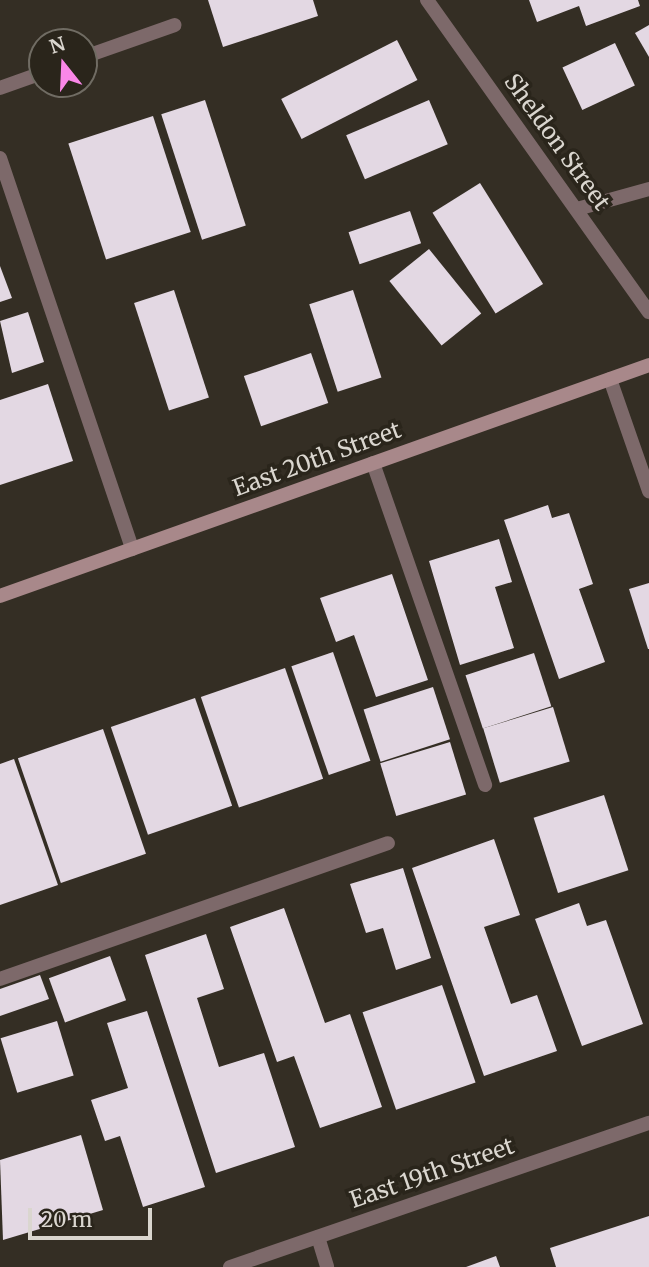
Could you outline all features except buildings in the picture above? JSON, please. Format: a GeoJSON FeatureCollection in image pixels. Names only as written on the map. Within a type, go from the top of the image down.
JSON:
{"type":"FeatureCollection","features":[{"type":"Feature","properties":{"kind":"main road","name":"East 20th Street"},"geometry":{"type":"LineString","coordinates":[[0,596],[649,365]]}},
{"type":"Feature","properties":{"kind":"street","name":"Sheldon Street"},"geometry":{"type":"LineString","coordinates":[[427,0],[649,312]]}},
{"type":"Feature","properties":{"kind":"street"},"geometry":{"type":"LineString","coordinates":[[98,52],[175,25]]}},
{"type":"Feature","properties":{"kind":"street"},"geometry":{"type":"LineString","coordinates":[[0,88],[28,77]]}},
{"type":"Feature","properties":{"kind":"street"},"geometry":{"type":"LineString","coordinates":[[0,158],[132,549]]}},
{"type":"Feature","properties":{"kind":"street"},"geometry":{"type":"LineString","coordinates":[[577,209],[649,189]]}},
{"type":"Feature","properties":{"kind":"street"},"geometry":{"type":"LineString","coordinates":[[610,379],[649,491]]}},
{"type":"Feature","properties":{"kind":"street"},"geometry":{"type":"LineString","coordinates":[[373,463],[485,785]]}},
{"type":"Feature","properties":{"kind":"street"},"geometry":{"type":"LineString","coordinates":[[0,979],[388,843]]}},
{"type":"Feature","properties":{"kind":"street","name":"East 19th Street"},"geometry":{"type":"LineString","coordinates":[[230,1267],[649,1123]]}},
{"type":"Feature","properties":{"kind":"street"},"geometry":{"type":"LineString","coordinates":[[318,1237],[327,1267]]}}]}
